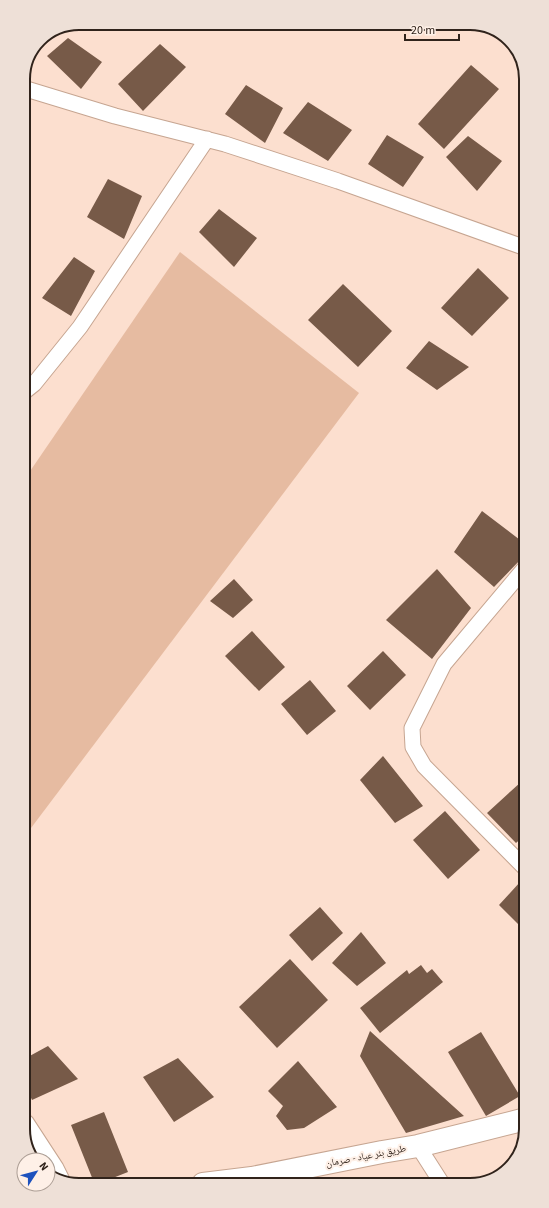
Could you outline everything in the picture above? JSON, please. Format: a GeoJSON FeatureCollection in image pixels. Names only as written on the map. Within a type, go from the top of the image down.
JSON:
{"type":"FeatureCollection","features":[{"type":"Feature","properties":{"kind":"highway","name":"طريق بئر عياد - صرمان"},"geometry":{"type":"LineString","coordinates":[[252,1178],[418,1146],[519,1121]]}},
{"type":"Feature","properties":{"kind":"street"},"geometry":{"type":"LineString","coordinates":[[30,90],[115,116],[225,144],[519,245]]}},
{"type":"Feature","properties":{"kind":"street"},"geometry":{"type":"LineString","coordinates":[[30,387],[80,328],[207,139]]}},
{"type":"Feature","properties":{"kind":"street"},"geometry":{"type":"LineString","coordinates":[[519,575],[444,664],[412,728],[413,747],[424,766],[519,862]]}},
{"type":"Feature","properties":{"kind":"street"},"geometry":{"type":"LineString","coordinates":[[30,1128],[59,1174]]}},
{"type":"Feature","properties":{"kind":"street"},"geometry":{"type":"LineString","coordinates":[[418,1146],[438,1178]]}},
{"type":"Feature","properties":{"kind":"shaded area"},"geometry":{"type":"Polygon","coordinates":[[[180,252],[359,393],[30,829],[30,471],[180,252]]]}},
{"type":"Feature","properties":{"kind":"building"},"geometry":{"type":"Polygon","coordinates":[[[68,38],[102,62],[81,89],[47,56],[68,38]]]}},
{"type":"Feature","properties":{"kind":"building"},"geometry":{"type":"Polygon","coordinates":[[[160,44],[186,67],[143,111],[118,84],[160,44]]]}},
{"type":"Feature","properties":{"kind":"building"},"geometry":{"type":"Polygon","coordinates":[[[471,65],[499,89],[444,149],[418,124],[471,65]]]}},
{"type":"Feature","properties":{"kind":"building"},"geometry":{"type":"Polygon","coordinates":[[[246,85],[283,108],[265,143],[225,114],[246,85]]]}},
{"type":"Feature","properties":{"kind":"building"},"geometry":{"type":"Polygon","coordinates":[[[308,102],[352,130],[328,161],[283,133],[308,102]]]}},
{"type":"Feature","properties":{"kind":"building"},"geometry":{"type":"Polygon","coordinates":[[[387,135],[424,157],[403,187],[368,164],[387,135]]]}},
{"type":"Feature","properties":{"kind":"building"},"geometry":{"type":"Polygon","coordinates":[[[468,136],[502,161],[477,191],[446,157],[468,136]]]}},
{"type":"Feature","properties":{"kind":"building"},"geometry":{"type":"Polygon","coordinates":[[[108,179],[142,196],[124,239],[87,217],[108,179]]]}},
{"type":"Feature","properties":{"kind":"building"},"geometry":{"type":"Polygon","coordinates":[[[219,209],[257,238],[234,267],[199,232],[219,209]]]}},
{"type":"Feature","properties":{"kind":"building"},"geometry":{"type":"Polygon","coordinates":[[[74,257],[95,271],[71,316],[42,298],[74,257]]]}},
{"type":"Feature","properties":{"kind":"building"},"geometry":{"type":"Polygon","coordinates":[[[478,268],[509,298],[472,336],[441,308],[478,268]]]}},
{"type":"Feature","properties":{"kind":"building"},"geometry":{"type":"Polygon","coordinates":[[[343,284],[392,331],[358,367],[308,320],[343,284]]]}},
{"type":"Feature","properties":{"kind":"building"},"geometry":{"type":"Polygon","coordinates":[[[429,341],[469,367],[437,390],[406,368],[429,341]]]}},
{"type":"Feature","properties":{"kind":"building"},"geometry":{"type":"Polygon","coordinates":[[[482,511],[519,539],[519,561],[494,587],[454,552],[482,511]]]}},
{"type":"Feature","properties":{"kind":"building"},"geometry":{"type":"Polygon","coordinates":[[[437,569],[471,608],[432,659],[386,620],[437,569]]]}},
{"type":"Feature","properties":{"kind":"building"},"geometry":{"type":"Polygon","coordinates":[[[234,579],[253,600],[233,618],[210,601],[234,579]]]}},
{"type":"Feature","properties":{"kind":"building"},"geometry":{"type":"Polygon","coordinates":[[[252,631],[285,667],[259,691],[225,656],[252,631]]]}},
{"type":"Feature","properties":{"kind":"building"},"geometry":{"type":"Polygon","coordinates":[[[383,651],[406,675],[370,710],[347,686],[383,651]]]}},
{"type":"Feature","properties":{"kind":"building"},"geometry":{"type":"Polygon","coordinates":[[[310,680],[336,711],[307,735],[281,704],[310,680]]]}},
{"type":"Feature","properties":{"kind":"building"},"geometry":{"type":"Polygon","coordinates":[[[383,756],[423,806],[395,823],[360,780],[383,756]]]}},
{"type":"Feature","properties":{"kind":"building"},"geometry":{"type":"Polygon","coordinates":[[[519,784],[519,840],[516,843],[487,813],[519,784]]]}},
{"type":"Feature","properties":{"kind":"building"},"geometry":{"type":"Polygon","coordinates":[[[445,811],[480,850],[448,879],[413,840],[445,811]]]}},
{"type":"Feature","properties":{"kind":"building"},"geometry":{"type":"Polygon","coordinates":[[[519,883],[519,925],[499,905],[519,883]]]}},
{"type":"Feature","properties":{"kind":"building"},"geometry":{"type":"Polygon","coordinates":[[[320,907],[343,933],[312,961],[289,935],[320,907]]]}},
{"type":"Feature","properties":{"kind":"building"},"geometry":{"type":"Polygon","coordinates":[[[361,932],[386,963],[357,986],[332,963],[361,932]]]}},
{"type":"Feature","properties":{"kind":"building"},"geometry":{"type":"Polygon","coordinates":[[[290,959],[328,1000],[277,1048],[239,1007],[290,959]]]}},
{"type":"Feature","properties":{"kind":"building"},"geometry":{"type":"Polygon","coordinates":[[[421,965],[427,973],[432,969],[443,982],[380,1033],[360,1008],[407,970],[409,974],[421,965]]]}},
{"type":"Feature","properties":{"kind":"building"},"geometry":{"type":"Polygon","coordinates":[[[370,1031],[464,1116],[406,1133],[360,1056],[370,1031]]]}},
{"type":"Feature","properties":{"kind":"building"},"geometry":{"type":"Polygon","coordinates":[[[481,1032],[519,1097],[486,1116],[448,1052],[481,1032]]]}},
{"type":"Feature","properties":{"kind":"building"},"geometry":{"type":"Polygon","coordinates":[[[48,1046],[78,1079],[32,1100],[30,1096],[30,1056],[48,1046]]]}},
{"type":"Feature","properties":{"kind":"building"},"geometry":{"type":"Polygon","coordinates":[[[178,1058],[214,1097],[174,1122],[143,1077],[178,1058]]]}},
{"type":"Feature","properties":{"kind":"building"},"geometry":{"type":"Polygon","coordinates":[[[298,1061],[337,1107],[304,1128],[287,1130],[276,1116],[283,1106],[268,1091],[298,1061]]]}},
{"type":"Feature","properties":{"kind":"building"},"geometry":{"type":"Polygon","coordinates":[[[104,1112],[128,1172],[113,1178],[92,1178],[71,1125],[104,1112]]]}}]}
